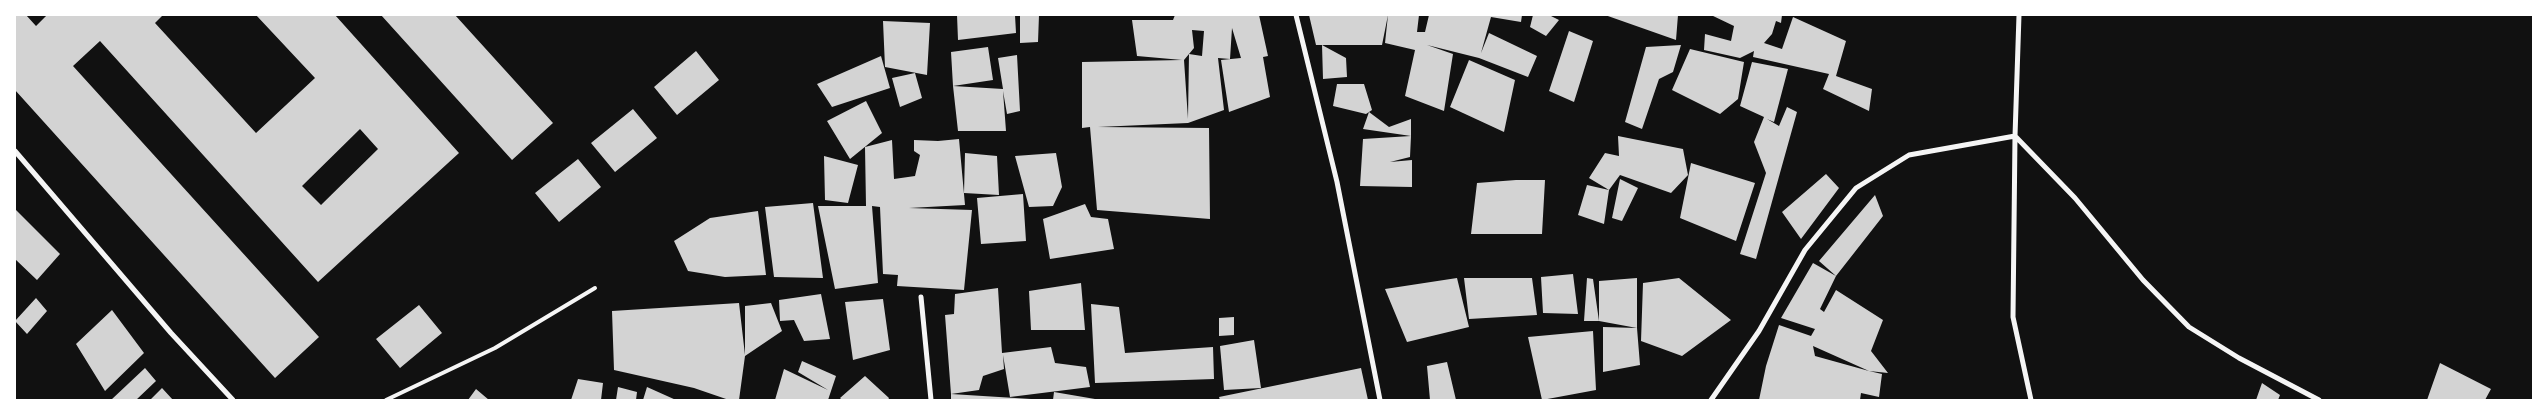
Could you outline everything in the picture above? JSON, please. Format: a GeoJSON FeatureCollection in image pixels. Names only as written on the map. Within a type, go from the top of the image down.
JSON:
{"type":"FeatureCollection","features":[{"type":"Feature","properties":{"kind":"street"},"geometry":{"type":"LineString","coordinates":[[1296,15],[1337,182],[1380,400]]}},
{"type":"Feature","properties":{"kind":"street"},"geometry":{"type":"LineString","coordinates":[[2020,15],[2015,136],[2013,317],[2031,400]]}},
{"type":"Feature","properties":{"kind":"street"},"geometry":{"type":"LineString","coordinates":[[1712,400],[1759,331],[1805,250],[1856,188],[1909,156],[2015,136]]}},
{"type":"Feature","properties":{"kind":"street"},"geometry":{"type":"LineString","coordinates":[[2015,136],[2075,198],[2143,280],[2189,327],[2238,358],[2319,400]]}},
{"type":"Feature","properties":{"kind":"street"},"geometry":{"type":"LineString","coordinates":[[15,150],[171,333],[233,400]]}},
{"type":"Feature","properties":{"kind":"street"},"geometry":{"type":"LineString","coordinates":[[921,297],[931,400]]}},
{"type":"Feature","properties":{"kind":"lane"},"geometry":{"type":"LineString","coordinates":[[386,400],[495,348],[595,288]]}},
{"type":"Feature","properties":{"kind":"building"},"geometry":{"type":"Polygon","coordinates":[[[15,15],[26,15],[36,26],[47,15],[163,15],[155,23],[256,133],[315,78],[256,15],[335,15],[459,153],[318,282],[100,41],[73,66],[319,337],[275,378],[15,90],[15,15]],[[360,129],[302,186],[321,205],[378,149],[360,129]]]}},
{"type":"Feature","properties":{"kind":"building"},"geometry":{"type":"Polygon","coordinates":[[[381,15],[455,15],[553,123],[512,160],[381,15]]]}},
{"type":"Feature","properties":{"kind":"building"},"geometry":{"type":"Polygon","coordinates":[[[957,15],[1015,15],[1016,33],[958,40],[957,15]]]}},
{"type":"Feature","properties":{"kind":"building"},"geometry":{"type":"Polygon","coordinates":[[[1020,15],[1039,15],[1038,42],[1020,43],[1020,15]]]}},
{"type":"Feature","properties":{"kind":"building"},"geometry":{"type":"Polygon","coordinates":[[[1175,15],[1259,15],[1268,56],[1263,57],[1270,97],[1229,112],[1221,60],[1241,58],[1232,28],[1230,59],[1218,58],[1224,110],[1188,123],[1098,127],[1209,128],[1210,219],[1097,210],[1090,127],[1082,128],[1082,62],[1182,60],[1137,56],[1132,20],[1173,20],[1175,15]],[[1192,30],[1194,48],[1189,54],[1202,56],[1204,31],[1192,30]],[[1189,54],[1184,60],[1188,119],[1189,54]]]}},
{"type":"Feature","properties":{"kind":"building"},"geometry":{"type":"Polygon","coordinates":[[[1309,15],[1388,15],[1382,45],[1316,45],[1309,15]]]}},
{"type":"Feature","properties":{"kind":"building"},"geometry":{"type":"Polygon","coordinates":[[[1388,15],[1419,15],[1417,32],[1425,32],[1429,15],[1522,15],[1521,22],[1491,17],[1481,53],[1489,33],[1537,56],[1528,77],[1479,58],[1427,45],[1453,54],[1444,111],[1405,96],[1415,50],[1385,43],[1388,15]]]}},
{"type":"Feature","properties":{"kind":"building"},"geometry":{"type":"Polygon","coordinates":[[[1533,15],[1549,15],[1559,20],[1546,36],[1530,27],[1533,15]]]}},
{"type":"Feature","properties":{"kind":"building"},"geometry":{"type":"Polygon","coordinates":[[[1605,15],[1678,15],[1676,40],[1605,15]]]}},
{"type":"Feature","properties":{"kind":"building"},"geometry":{"type":"Polygon","coordinates":[[[1711,15],[1782,15],[1781,23],[1776,21],[1772,34],[1764,43],[1782,49],[1793,17],[1846,41],[1836,76],[1872,89],[1869,111],[1823,89],[1829,74],[1753,57],[1754,51],[1740,58],[1704,50],[1705,34],[1731,41],[1734,26],[1711,15]]]}},
{"type":"Feature","properties":{"kind":"building"},"geometry":{"type":"Polygon","coordinates":[[[883,21],[930,23],[927,75],[885,67],[883,21]]]}},
{"type":"Feature","properties":{"kind":"building"},"geometry":{"type":"Polygon","coordinates":[[[1569,31],[1593,41],[1574,102],[1549,91],[1569,31]]]}},
{"type":"Feature","properties":{"kind":"building"},"geometry":{"type":"Polygon","coordinates":[[[1322,45],[1346,58],[1347,77],[1323,79],[1322,45]]]}},
{"type":"Feature","properties":{"kind":"building"},"geometry":{"type":"Polygon","coordinates":[[[1681,45],[1673,72],[1659,79],[1642,129],[1625,122],[1646,47],[1681,45]]]}},
{"type":"Feature","properties":{"kind":"building"},"geometry":{"type":"Polygon","coordinates":[[[988,47],[993,80],[953,86],[951,52],[988,47]]]}},
{"type":"Feature","properties":{"kind":"building"},"geometry":{"type":"Polygon","coordinates":[[[1690,49],[1744,62],[1738,99],[1720,114],[1672,90],[1690,49]]]}},
{"type":"Feature","properties":{"kind":"building"},"geometry":{"type":"Polygon","coordinates":[[[696,51],[719,80],[677,115],[654,87],[696,51]]]}},
{"type":"Feature","properties":{"kind":"building"},"geometry":{"type":"Polygon","coordinates":[[[1017,55],[1020,111],[1007,114],[1003,91],[1006,131],[958,131],[953,86],[1003,89],[998,58],[1017,55]]]}},
{"type":"Feature","properties":{"kind":"building"},"geometry":{"type":"Polygon","coordinates":[[[881,56],[890,88],[832,107],[817,84],[881,56]]]}},
{"type":"Feature","properties":{"kind":"building"},"geometry":{"type":"Polygon","coordinates":[[[1469,60],[1515,80],[1504,132],[1450,107],[1469,60]]]}},
{"type":"Feature","properties":{"kind":"building"},"geometry":{"type":"Polygon","coordinates":[[[1752,62],[1788,69],[1774,122],[1767,119],[1779,126],[1787,107],[1797,112],[1756,259],[1740,254],[1766,173],[1754,142],[1764,117],[1740,106],[1752,62]]]}},
{"type":"Feature","properties":{"kind":"building"},"geometry":{"type":"Polygon","coordinates":[[[915,73],[922,98],[900,107],[892,78],[915,73]]]}},
{"type":"Feature","properties":{"kind":"building"},"geometry":{"type":"Polygon","coordinates":[[[1337,84],[1364,84],[1372,110],[1366,114],[1333,106],[1337,84]]]}},
{"type":"Feature","properties":{"kind":"building"},"geometry":{"type":"Polygon","coordinates":[[[866,101],[882,133],[850,159],[827,121],[866,101]]]}},
{"type":"Feature","properties":{"kind":"building"},"geometry":{"type":"Polygon","coordinates":[[[633,109],[657,138],[615,172],[591,143],[633,109]]]}},
{"type":"Feature","properties":{"kind":"building"},"geometry":{"type":"Polygon","coordinates":[[[1369,112],[1389,127],[1411,119],[1411,136],[1363,129],[1369,112]]]}},
{"type":"Feature","properties":{"kind":"building"},"geometry":{"type":"Polygon","coordinates":[[[1411,136],[1410,157],[1390,162],[1412,160],[1412,187],[1360,186],[1363,139],[1411,136]]]}},
{"type":"Feature","properties":{"kind":"building"},"geometry":{"type":"Polygon","coordinates":[[[1618,136],[1683,149],[1688,175],[1671,193],[1620,175],[1609,190],[1589,178],[1605,153],[1619,156],[1618,136]]]}},
{"type":"Feature","properties":{"kind":"building"},"geometry":{"type":"Polygon","coordinates":[[[959,139],[965,205],[909,208],[972,210],[964,290],[897,286],[898,275],[883,274],[880,207],[872,206],[878,283],[835,289],[818,206],[866,206],[865,147],[892,140],[894,179],[915,176],[920,155],[914,151],[914,140],[938,141],[959,139]]]}},
{"type":"Feature","properties":{"kind":"building"},"geometry":{"type":"Polygon","coordinates":[[[965,153],[997,156],[999,195],[964,193],[965,153]]]}},
{"type":"Feature","properties":{"kind":"building"},"geometry":{"type":"Polygon","coordinates":[[[1056,153],[1062,187],[1053,206],[1029,207],[1015,156],[1056,153]]]}},
{"type":"Feature","properties":{"kind":"building"},"geometry":{"type":"Polygon","coordinates":[[[824,156],[858,165],[848,203],[825,200],[824,156]]]}},
{"type":"Feature","properties":{"kind":"building"},"geometry":{"type":"Polygon","coordinates":[[[578,159],[601,187],[559,222],[535,193],[578,159]]]}},
{"type":"Feature","properties":{"kind":"building"},"geometry":{"type":"Polygon","coordinates":[[[1691,163],[1755,183],[1736,241],[1680,218],[1691,163]]]}},
{"type":"Feature","properties":{"kind":"building"},"geometry":{"type":"Polygon","coordinates":[[[1826,174],[1839,188],[1801,239],[1782,212],[1826,174]]]}},
{"type":"Feature","properties":{"kind":"building"},"geometry":{"type":"Polygon","coordinates":[[[1620,179],[1638,188],[1622,221],[1612,218],[1620,179]]]}},
{"type":"Feature","properties":{"kind":"building"},"geometry":{"type":"Polygon","coordinates":[[[1545,180],[1542,234],[1471,234],[1477,183],[1545,180]]]}},
{"type":"Feature","properties":{"kind":"building"},"geometry":{"type":"Polygon","coordinates":[[[1587,185],[1609,190],[1604,224],[1578,215],[1587,185]]]}},
{"type":"Feature","properties":{"kind":"building"},"geometry":{"type":"Polygon","coordinates":[[[1023,194],[1026,241],[981,244],[977,198],[1023,194]]]}},
{"type":"Feature","properties":{"kind":"building"},"geometry":{"type":"Polygon","coordinates":[[[1875,195],[1883,216],[1836,276],[1819,261],[1875,195]]]}},
{"type":"Feature","properties":{"kind":"building"},"geometry":{"type":"Polygon","coordinates":[[[813,203],[823,278],[774,277],[765,207],[813,203]]]}},
{"type":"Feature","properties":{"kind":"building"},"geometry":{"type":"Polygon","coordinates":[[[1085,204],[1091,217],[1108,219],[1114,249],[1050,259],[1043,219],[1085,204]]]}},
{"type":"Feature","properties":{"kind":"building"},"geometry":{"type":"Polygon","coordinates":[[[15,209],[60,254],[37,280],[15,259],[15,209]]]}},
{"type":"Feature","properties":{"kind":"building"},"geometry":{"type":"Polygon","coordinates":[[[758,211],[766,275],[725,277],[688,271],[674,241],[710,218],[758,211]]]}},
{"type":"Feature","properties":{"kind":"building"},"geometry":{"type":"Polygon","coordinates":[[[1813,263],[1836,276],[1820,309],[1824,312],[1836,290],[1883,320],[1871,351],[1888,373],[1869,371],[1882,374],[1879,397],[1861,393],[1860,400],[1759,400],[1766,366],[1779,325],[1811,336],[1815,329],[1781,318],[1813,263]],[[1813,346],[1815,356],[1869,371],[1813,346]]]}},
{"type":"Feature","properties":{"kind":"building"},"geometry":{"type":"Polygon","coordinates":[[[1573,274],[1578,314],[1543,313],[1541,277],[1573,274]]]}},
{"type":"Feature","properties":{"kind":"building"},"geometry":{"type":"Polygon","coordinates":[[[1457,278],[1469,327],[1407,342],[1385,289],[1457,278]]]}},
{"type":"Feature","properties":{"kind":"building"},"geometry":{"type":"Polygon","coordinates":[[[1464,278],[1532,278],[1537,315],[1469,319],[1464,278]]]}},
{"type":"Feature","properties":{"kind":"building"},"geometry":{"type":"Polygon","coordinates":[[[1587,278],[1593,279],[1599,321],[1584,321],[1587,278]]]}},
{"type":"Feature","properties":{"kind":"building"},"geometry":{"type":"Polygon","coordinates":[[[1637,278],[1637,328],[1599,321],[1599,281],[1637,278]]]}},
{"type":"Feature","properties":{"kind":"building"},"geometry":{"type":"Polygon","coordinates":[[[1679,278],[1731,320],[1682,356],[1641,341],[1643,283],[1679,278]]]}},
{"type":"Feature","properties":{"kind":"building"},"geometry":{"type":"Polygon","coordinates":[[[1081,283],[1085,330],[1031,330],[1029,291],[1081,283]]]}},
{"type":"Feature","properties":{"kind":"building"},"geometry":{"type":"Polygon","coordinates":[[[998,288],[1002,353],[1051,347],[1055,363],[1086,367],[1090,387],[1010,397],[1003,355],[1004,369],[983,376],[979,390],[951,394],[945,315],[954,314],[955,294],[998,288]]]}},
{"type":"Feature","properties":{"kind":"building"},"geometry":{"type":"Polygon","coordinates":[[[821,294],[830,339],[804,341],[794,320],[780,321],[779,300],[821,294]]]}},
{"type":"Feature","properties":{"kind":"building"},"geometry":{"type":"Polygon","coordinates":[[[36,298],[47,311],[27,334],[15,321],[36,298]]]}},
{"type":"Feature","properties":{"kind":"building"},"geometry":{"type":"Polygon","coordinates":[[[883,299],[890,350],[853,360],[845,302],[883,299]]]}},
{"type":"Feature","properties":{"kind":"building"},"geometry":{"type":"Polygon","coordinates":[[[739,303],[745,355],[745,306],[771,303],[782,331],[745,356],[739,400],[729,400],[694,388],[614,370],[612,311],[739,303]]]}},
{"type":"Feature","properties":{"kind":"building"},"geometry":{"type":"Polygon","coordinates":[[[1091,304],[1119,307],[1125,353],[1213,347],[1214,379],[1095,383],[1091,304]]]}},
{"type":"Feature","properties":{"kind":"building"},"geometry":{"type":"Polygon","coordinates":[[[419,305],[442,333],[400,368],[376,339],[419,305]]]}},
{"type":"Feature","properties":{"kind":"building"},"geometry":{"type":"Polygon","coordinates":[[[112,310],[144,353],[105,391],[76,344],[112,310]]]}},
{"type":"Feature","properties":{"kind":"building"},"geometry":{"type":"Polygon","coordinates":[[[1234,317],[1234,335],[1219,336],[1219,318],[1234,317]]]}},
{"type":"Feature","properties":{"kind":"building"},"geometry":{"type":"Polygon","coordinates":[[[1603,327],[1637,328],[1640,365],[1603,372],[1603,327]]]}},
{"type":"Feature","properties":{"kind":"building"},"geometry":{"type":"Polygon","coordinates":[[[1593,331],[1596,390],[1542,400],[1528,337],[1593,331]]]}},
{"type":"Feature","properties":{"kind":"building"},"geometry":{"type":"Polygon","coordinates":[[[1254,340],[1261,388],[1224,390],[1220,346],[1254,340]]]}},
{"type":"Feature","properties":{"kind":"building"},"geometry":{"type":"Polygon","coordinates":[[[802,361],[836,376],[828,400],[775,400],[784,369],[828,390],[798,372],[802,361]]]}},
{"type":"Feature","properties":{"kind":"building"},"geometry":{"type":"Polygon","coordinates":[[[1447,362],[1456,400],[1430,400],[1427,366],[1447,362]]]}},
{"type":"Feature","properties":{"kind":"building"},"geometry":{"type":"Polygon","coordinates":[[[2440,363],[2491,389],[2485,400],[2427,400],[2440,363]]]}},
{"type":"Feature","properties":{"kind":"building"},"geometry":{"type":"Polygon","coordinates":[[[145,368],[156,381],[136,400],[111,400],[145,368]]]}},
{"type":"Feature","properties":{"kind":"building"},"geometry":{"type":"Polygon","coordinates":[[[1361,368],[1368,400],[1220,400],[1219,397],[1361,368]]]}},
{"type":"Feature","properties":{"kind":"building"},"geometry":{"type":"Polygon","coordinates":[[[865,376],[889,398],[888,400],[842,400],[840,398],[865,376]]]}},
{"type":"Feature","properties":{"kind":"building"},"geometry":{"type":"Polygon","coordinates":[[[578,379],[603,383],[601,400],[571,400],[578,379]]]}},
{"type":"Feature","properties":{"kind":"building"},"geometry":{"type":"Polygon","coordinates":[[[2262,383],[2280,395],[2278,400],[2256,400],[2262,383]]]}},
{"type":"Feature","properties":{"kind":"building"},"geometry":{"type":"Polygon","coordinates":[[[618,387],[637,392],[636,400],[616,400],[618,387]]]}},
{"type":"Feature","properties":{"kind":"building"},"geometry":{"type":"Polygon","coordinates":[[[647,387],[676,400],[643,400],[647,387]]]}},
{"type":"Feature","properties":{"kind":"building"},"geometry":{"type":"Polygon","coordinates":[[[162,388],[173,400],[150,400],[162,388]]]}},
{"type":"Feature","properties":{"kind":"building"},"geometry":{"type":"Polygon","coordinates":[[[476,389],[489,400],[468,400],[476,389]]]}},
{"type":"Feature","properties":{"kind":"building"},"geometry":{"type":"Polygon","coordinates":[[[1054,392],[1095,399],[1095,400],[1053,400],[1054,392]]]}},
{"type":"Feature","properties":{"kind":"building"},"geometry":{"type":"Polygon","coordinates":[[[951,394],[1031,399],[1031,400],[951,400],[951,394]]]}}]}
